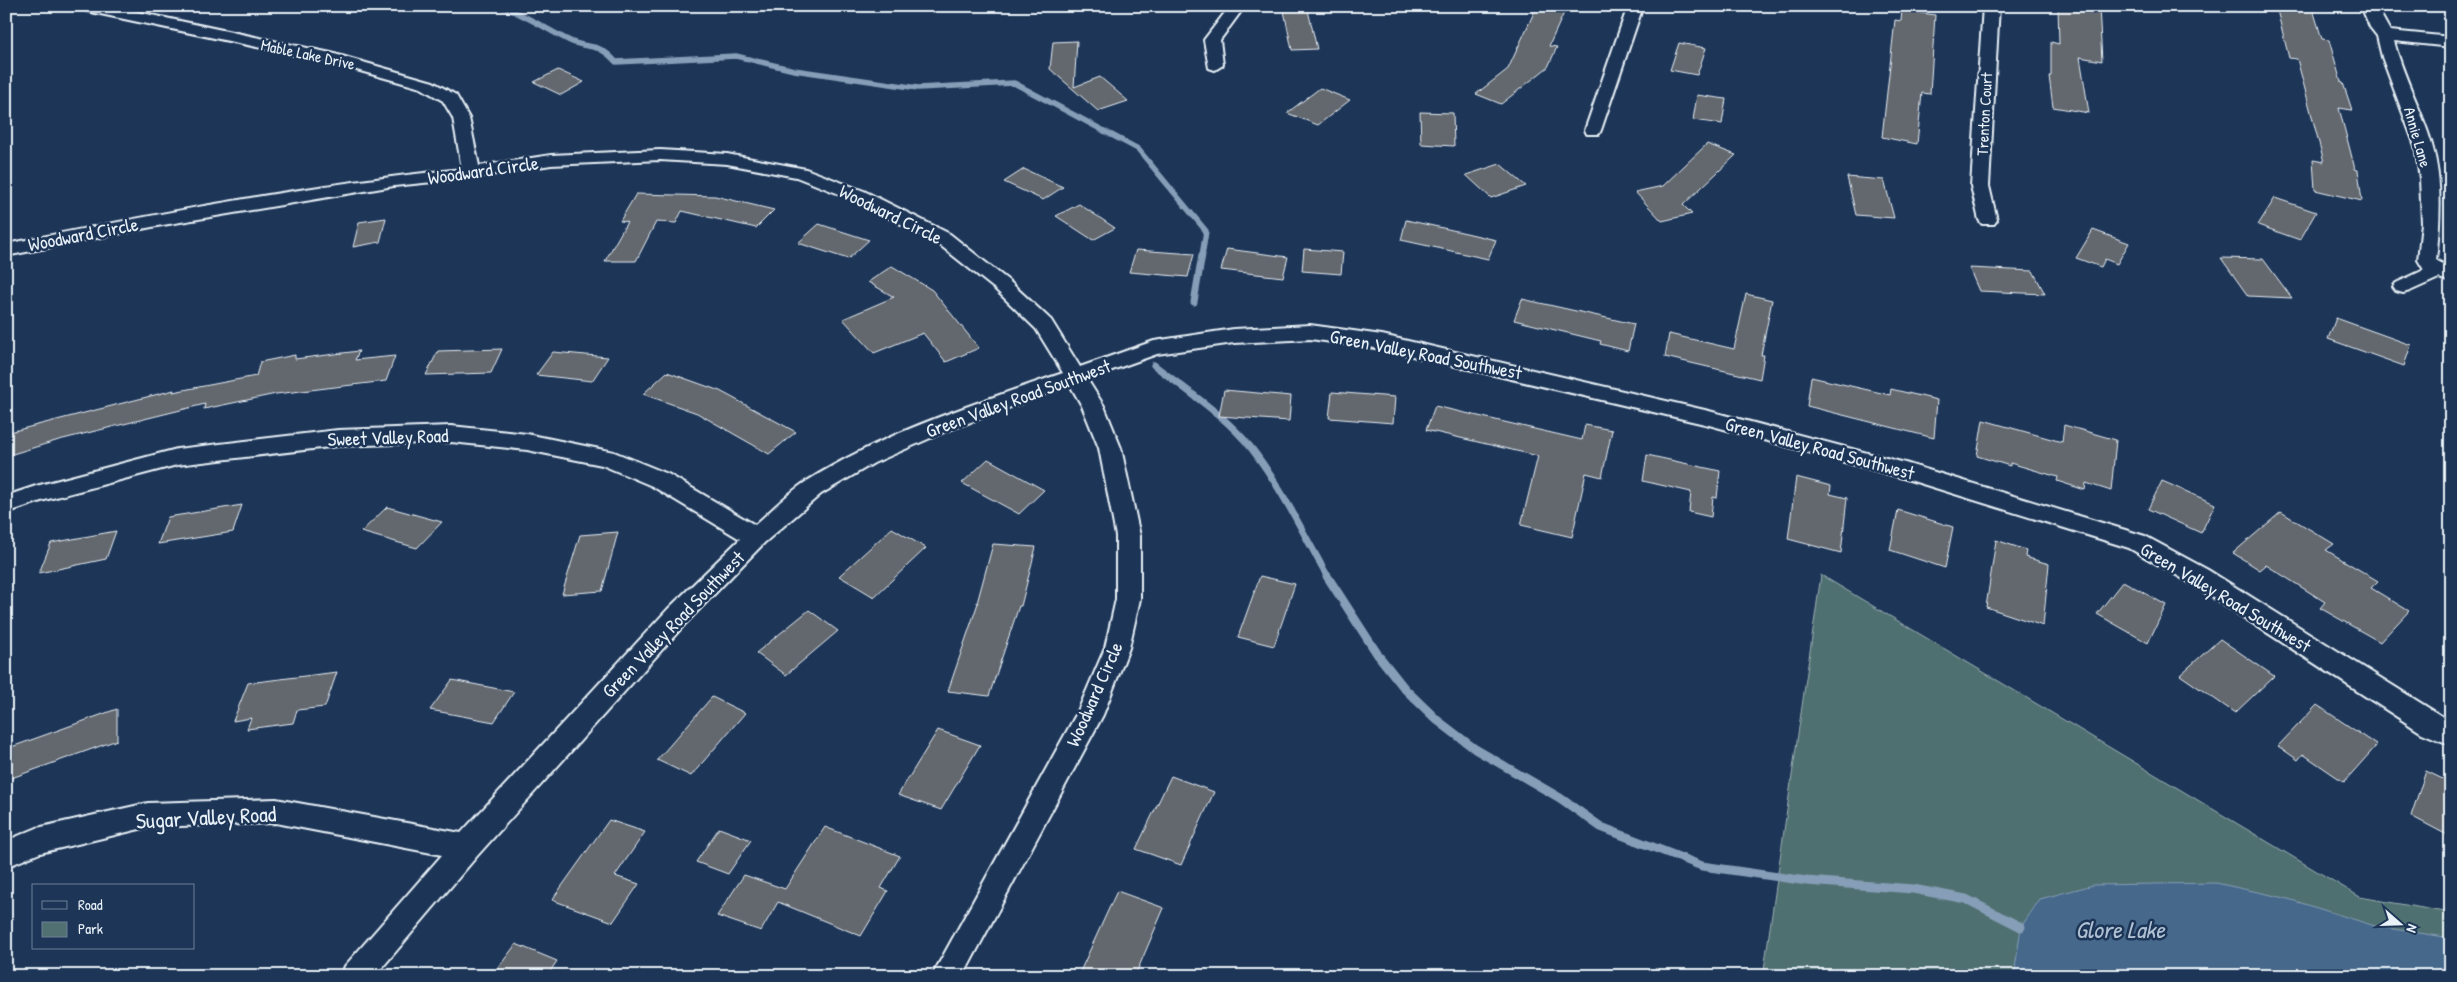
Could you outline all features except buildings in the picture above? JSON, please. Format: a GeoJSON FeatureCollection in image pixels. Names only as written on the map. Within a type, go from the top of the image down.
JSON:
{"type":"FeatureCollection","features":[{"type":"Feature","properties":{"kind":"street","name":"Mable Lake Drive"},"geometry":{"type":"LineString","coordinates":[[86,6],[331,58],[427,85],[450,98],[461,118],[472,173]]}},
{"type":"Feature","properties":{"kind":"street"},"geometry":{"type":"LineString","coordinates":[[1215,65],[1212,40],[1238,6]]}},
{"type":"Feature","properties":{"kind":"street"},"geometry":{"type":"LineString","coordinates":[[1593,130],[1636,6]]}},
{"type":"Feature","properties":{"kind":"street","name":"Trenton Court"},"geometry":{"type":"LineString","coordinates":[[1988,220],[1980,186],[1991,6]]}},
{"type":"Feature","properties":{"kind":"street","name":"Annie Lane"},"geometry":{"type":"LineString","coordinates":[[2368,6],[2378,27],[2385,35],[2390,57],[2424,146],[2431,223],[2427,260],[2428,264],[2445,274]]}},
{"type":"Feature","properties":{"kind":"street"},"geometry":{"type":"LineString","coordinates":[[2385,35],[2451,42]]}},
{"type":"Feature","properties":{"kind":"street","name":"Woodward Circle"},"geometry":{"type":"LineString","coordinates":[[6,250],[157,220],[394,181],[472,173],[551,160],[660,155],[727,159],[800,173],[858,195],[943,238],[1002,285],[1041,321],[1093,406],[1110,448],[1128,536],[1128,599],[1118,648],[1090,714],[947,976]]}},
{"type":"Feature","properties":{"kind":"street","name":"Annie Lane"},"geometry":{"type":"LineString","coordinates":[[2403,287],[2445,274]]}},
{"type":"Feature","properties":{"kind":"street","name":"Green Valley Road Southwest"},"geometry":{"type":"LineString","coordinates":[[356,976],[467,847],[677,616],[756,537],[813,488],[866,458],[936,427],[1154,348],[1234,336],[1310,332],[1382,342],[1709,418],[1905,471],[2137,542],[2200,577],[2431,725],[2451,734]]}},
{"type":"Feature","properties":{"kind":"street","name":"Sweet Valley Road"},"geometry":{"type":"LineString","coordinates":[[6,505],[36,494],[177,457],[338,438],[451,434],[527,442],[606,458],[660,480],[756,537]]}},
{"type":"Feature","properties":{"kind":"street","name":"Sugar Valley Road"},"geometry":{"type":"LineString","coordinates":[[6,854],[38,841],[148,815],[276,811],[467,847]]}},
{"type":"Feature","properties":{"kind":"green space"},"geometry":{"type":"Polygon","coordinates":[[[1821,575],[2360,897],[2451,913],[2451,976],[1763,976],[1821,575]]]}},
{"type":"Feature","properties":{"kind":"water","name":"Glore Lake"},"geometry":{"type":"Polygon","coordinates":[[[2216,883],[2285,898],[2375,926],[2451,938],[2451,976],[2014,976],[2021,927],[2040,899],[2093,885],[2216,883]]]}},
{"type":"Feature","properties":{"kind":"waterway"},"geometry":{"type":"LineString","coordinates":[[501,6],[568,40],[598,48],[616,62],[736,56],[794,70],[918,88],[1014,83],[1138,149],[1206,231],[1202,256]]}},
{"type":"Feature","properties":{"kind":"waterway"},"geometry":{"type":"LineString","coordinates":[[1194,302],[1202,255]]}},
{"type":"Feature","properties":{"kind":"waterway"},"geometry":{"type":"LineString","coordinates":[[1154,365],[1218,415],[1252,449],[1283,496],[1328,577]]}},
{"type":"Feature","properties":{"kind":"waterway"},"geometry":{"type":"LineString","coordinates":[[1327,576],[1378,655],[1405,689],[1437,720],[1475,749],[1560,798],[1601,827],[1702,866],[1807,881],[1913,889],[1966,899],[2021,927]]}}]}
